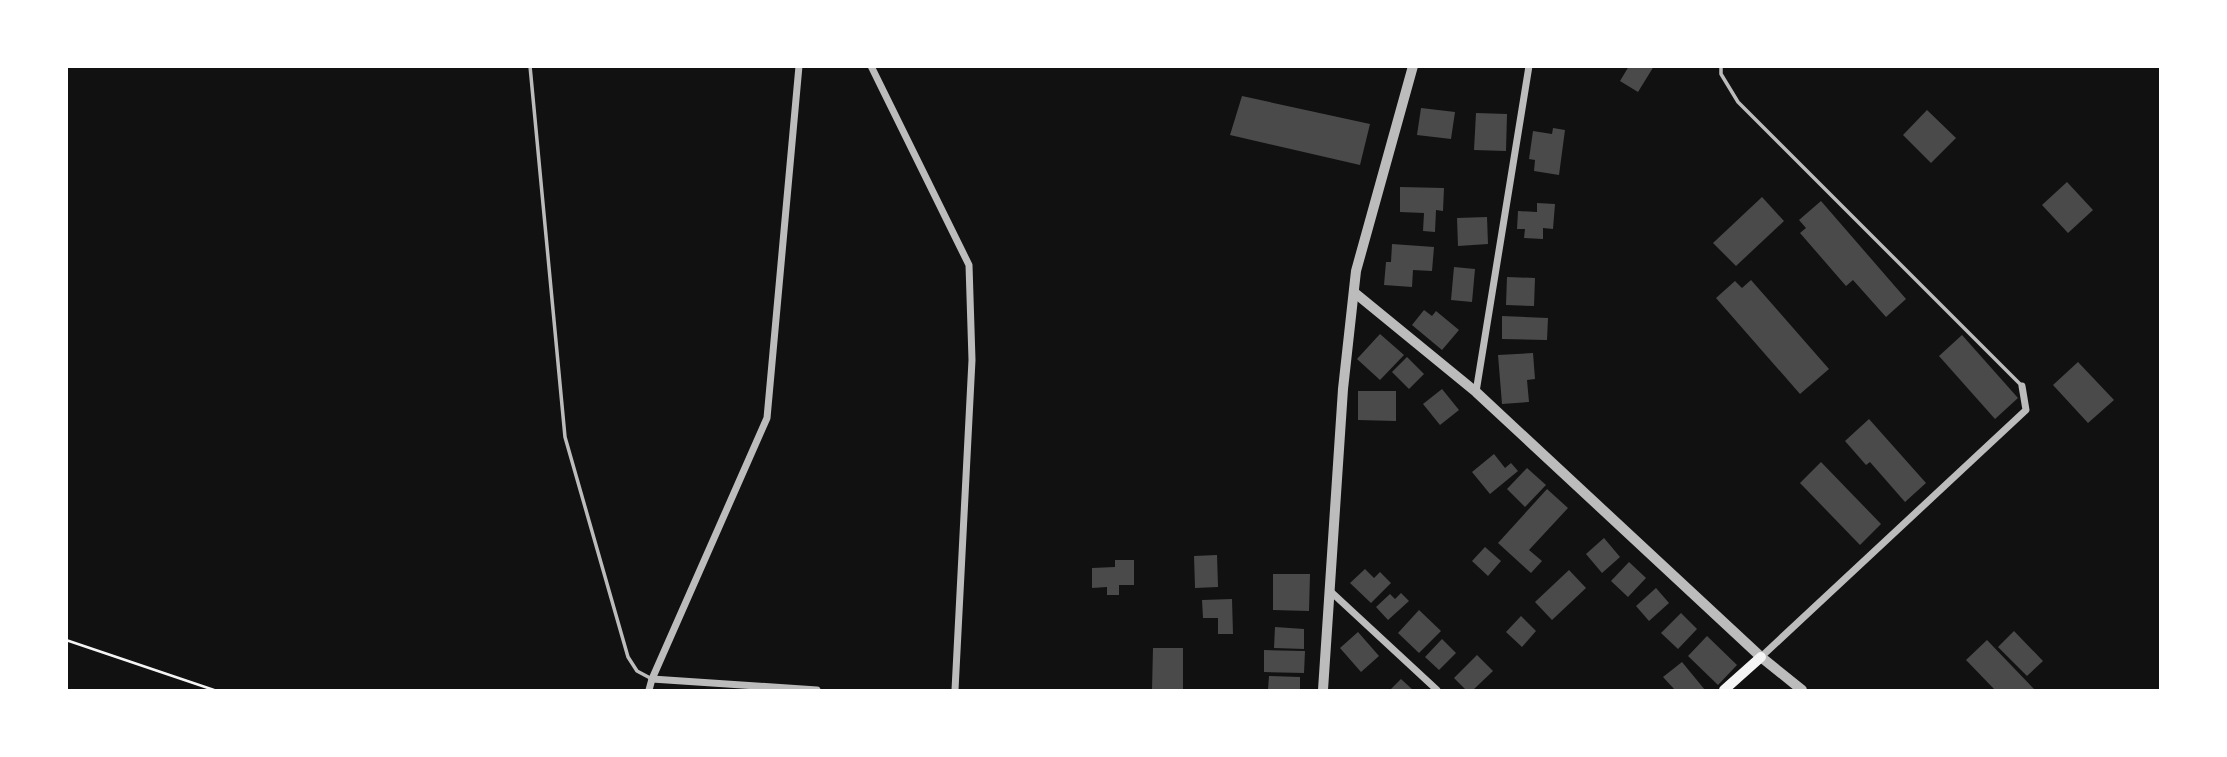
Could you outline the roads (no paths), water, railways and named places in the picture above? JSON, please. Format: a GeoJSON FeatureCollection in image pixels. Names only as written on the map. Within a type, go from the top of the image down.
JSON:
{"type":"FeatureCollection","features":[{"type":"Feature","properties":{"kind":"main road"},"geometry":{"type":"LineString","coordinates":[[1724,691],[1761,657]]}},
{"type":"Feature","properties":{"kind":"street"},"geometry":{"type":"LineString","coordinates":[[649,691],[767,418],[799,66]]}},
{"type":"Feature","properties":{"kind":"street"},"geometry":{"type":"LineString","coordinates":[[871,66],[970,265],[972,360],[955,691]]}},
{"type":"Feature","properties":{"kind":"street"},"geometry":{"type":"LineString","coordinates":[[1323,691],[1343,389],[1360,251],[1413,66]]}},
{"type":"Feature","properties":{"kind":"street"},"geometry":{"type":"LineString","coordinates":[[1476,392],[1529,66]]}},
{"type":"Feature","properties":{"kind":"street"},"geometry":{"type":"LineString","coordinates":[[1355,293],[1476,392],[1761,657],[1802,691]]}},
{"type":"Feature","properties":{"kind":"street"},"geometry":{"type":"LineString","coordinates":[[1761,657],[2026,410],[2022,386]]}},
{"type":"Feature","properties":{"kind":"street"},"geometry":{"type":"LineString","coordinates":[[1329,590],[1437,691]]}},
{"type":"Feature","properties":{"kind":"street"},"geometry":{"type":"LineString","coordinates":[[652,679],[817,691]]}},
{"type":"Feature","properties":{"kind":"lane"},"geometry":{"type":"LineString","coordinates":[[530,66],[565,437],[628,657],[637,671],[652,679]]}},
{"type":"Feature","properties":{"kind":"lane"},"geometry":{"type":"LineString","coordinates":[[1721,66],[1721,74],[1738,102],[2022,386]]}}]}
